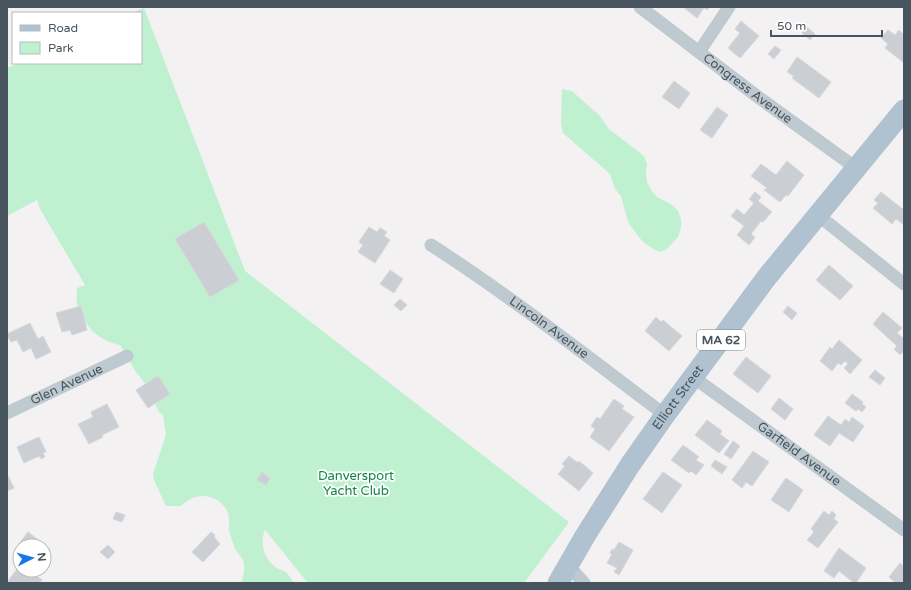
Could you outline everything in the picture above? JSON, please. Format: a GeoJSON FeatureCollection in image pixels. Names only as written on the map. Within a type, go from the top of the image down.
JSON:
{"type":"FeatureCollection","features":[{"type":"Feature","properties":{"kind":"main road","name":"Elliott Street"},"geometry":{"type":"LineString","coordinates":[[558,583],[630,465],[665,415],[767,277],[904,110]]}},
{"type":"Feature","properties":{"kind":"street","name":"Congress Avenue"},"geometry":{"type":"LineString","coordinates":[[640,7],[758,97],[856,168]]}},
{"type":"Feature","properties":{"kind":"street"},"geometry":{"type":"LineString","coordinates":[[699,52],[729,7]]}},
{"type":"Feature","properties":{"kind":"street"},"geometry":{"type":"LineString","coordinates":[[818,215],[904,284]]}},
{"type":"Feature","properties":{"kind":"street","name":"Lincoln Avenue"},"geometry":{"type":"LineString","coordinates":[[431,245],[533,316],[665,415]]}},
{"type":"Feature","properties":{"kind":"street","name":"Glen Avenue"},"geometry":{"type":"LineString","coordinates":[[7,414],[127,356]]}},
{"type":"Feature","properties":{"kind":"street","name":"Garfield Avenue"},"geometry":{"type":"LineString","coordinates":[[693,377],[904,530]]}},
{"type":"Feature","properties":{"kind":"street"},"geometry":{"type":"LineString","coordinates":[[568,565],[584,583]]}},
{"type":"Feature","properties":{"kind":"green space","name":"Danversport Yacht Club"},"geometry":{"type":"Polygon","coordinates":[[[144,8],[245,271],[569,522],[524,583],[308,583],[265,530],[263,535],[263,549],[267,557],[274,566],[287,573],[294,583],[242,583],[244,564],[233,544],[229,531],[228,513],[223,505],[208,496],[203,496],[191,499],[181,506],[166,506],[154,480],[153,474],[166,435],[163,415],[159,412],[156,406],[152,392],[136,372],[120,345],[98,336],[83,319],[77,303],[77,288],[85,285],[40,209],[37,200],[7,216],[7,68],[17,64],[142,64],[142,12],[134,12],[144,8]]]}},
{"type":"Feature","properties":{"kind":"green space"},"geometry":{"type":"Polygon","coordinates":[[[562,89],[572,91],[599,115],[609,129],[644,156],[647,164],[647,182],[651,190],[657,197],[672,205],[678,211],[681,219],[681,228],[678,237],[666,250],[659,252],[644,243],[628,222],[621,196],[615,189],[610,174],[563,133],[561,124],[562,89]]]}},
{"type":"Feature","properties":{"kind":"building"},"geometry":{"type":"Polygon","coordinates":[[[683,7],[710,7],[707,10],[704,8],[697,18],[683,7]]]}},
{"type":"Feature","properties":{"kind":"building"},"geometry":{"type":"Polygon","coordinates":[[[741,21],[759,36],[740,58],[728,48],[740,33],[735,29],[741,21]]]}},
{"type":"Feature","properties":{"kind":"building"},"geometry":{"type":"Polygon","coordinates":[[[807,27],[815,34],[810,40],[802,33],[807,27]]]}},
{"type":"Feature","properties":{"kind":"building"},"geometry":{"type":"Polygon","coordinates":[[[888,30],[895,35],[899,30],[904,35],[903,62],[885,48],[888,44],[881,38],[888,30]]]}},
{"type":"Feature","properties":{"kind":"building"},"geometry":{"type":"Polygon","coordinates":[[[775,46],[781,50],[774,59],[768,54],[775,46]]]}},
{"type":"Feature","properties":{"kind":"building"},"geometry":{"type":"Polygon","coordinates":[[[797,57],[831,82],[819,98],[792,78],[794,76],[787,72],[797,57]]]}},
{"type":"Feature","properties":{"kind":"building"},"geometry":{"type":"Polygon","coordinates":[[[674,81],[690,93],[679,109],[662,97],[674,81]]]}},
{"type":"Feature","properties":{"kind":"building"},"geometry":{"type":"Polygon","coordinates":[[[717,107],[728,115],[712,138],[700,130],[717,107]]]}},
{"type":"Feature","properties":{"kind":"building"},"geometry":{"type":"Polygon","coordinates":[[[787,161],[804,175],[788,196],[786,195],[780,202],[764,190],[767,188],[751,176],[761,164],[776,175],[787,161]]]}},
{"type":"Feature","properties":{"kind":"building"},"geometry":{"type":"Polygon","coordinates":[[[755,192],[761,197],[758,201],[772,212],[763,222],[761,221],[751,234],[755,237],[749,245],[737,235],[744,226],[731,216],[737,209],[744,215],[754,203],[749,199],[755,192]]]}},
{"type":"Feature","properties":{"kind":"building"},"geometry":{"type":"Polygon","coordinates":[[[881,192],[904,210],[904,225],[896,219],[892,224],[873,208],[878,203],[874,200],[881,192]]]}},
{"type":"Feature","properties":{"kind":"building"},"geometry":{"type":"Polygon","coordinates":[[[204,222],[239,280],[210,297],[175,239],[204,222]]]}},
{"type":"Feature","properties":{"kind":"building"},"geometry":{"type":"Polygon","coordinates":[[[369,227],[377,232],[380,228],[387,232],[384,236],[390,240],[375,263],[358,252],[363,245],[359,242],[369,227]]]}},
{"type":"Feature","properties":{"kind":"building"},"geometry":{"type":"Polygon","coordinates":[[[829,265],[853,286],[840,300],[816,280],[829,265]]]}},
{"type":"Feature","properties":{"kind":"building"},"geometry":{"type":"Polygon","coordinates":[[[390,270],[403,279],[394,293],[380,284],[390,270]]]}},
{"type":"Feature","properties":{"kind":"building"},"geometry":{"type":"Polygon","coordinates":[[[400,299],[407,305],[401,311],[394,305],[400,299]]]}},
{"type":"Feature","properties":{"kind":"building"},"geometry":{"type":"Polygon","coordinates":[[[81,306],[87,330],[72,335],[70,330],[62,332],[56,313],[81,306]]]}},
{"type":"Feature","properties":{"kind":"building"},"geometry":{"type":"Polygon","coordinates":[[[788,306],[797,313],[792,320],[783,312],[788,306]]]}},
{"type":"Feature","properties":{"kind":"building"},"geometry":{"type":"Polygon","coordinates":[[[883,312],[902,328],[897,333],[904,339],[904,351],[900,355],[894,349],[897,346],[873,324],[883,312]]]}},
{"type":"Feature","properties":{"kind":"building"},"geometry":{"type":"Polygon","coordinates":[[[656,317],[661,322],[663,320],[682,336],[669,351],[645,331],[656,317]]]}},
{"type":"Feature","properties":{"kind":"building"},"geometry":{"type":"Polygon","coordinates":[[[30,323],[38,339],[43,336],[51,352],[36,359],[31,348],[23,352],[17,340],[11,342],[7,335],[30,323]]]}},
{"type":"Feature","properties":{"kind":"building"},"geometry":{"type":"Polygon","coordinates":[[[839,340],[862,360],[850,374],[844,368],[848,364],[845,361],[841,365],[838,363],[832,371],[820,361],[830,347],[832,349],[839,340]]]}},
{"type":"Feature","properties":{"kind":"building"},"geometry":{"type":"Polygon","coordinates":[[[746,357],[771,376],[758,393],[733,374],[746,357]]]}},
{"type":"Feature","properties":{"kind":"building"},"geometry":{"type":"Polygon","coordinates":[[[875,370],[885,378],[880,385],[869,377],[875,370]]]}},
{"type":"Feature","properties":{"kind":"building"},"geometry":{"type":"Polygon","coordinates":[[[158,376],[170,394],[148,408],[136,390],[158,376]]]}},
{"type":"Feature","properties":{"kind":"building"},"geometry":{"type":"Polygon","coordinates":[[[852,394],[863,402],[862,404],[866,407],[862,412],[858,409],[856,411],[845,403],[852,394]]]}},
{"type":"Feature","properties":{"kind":"building"},"geometry":{"type":"Polygon","coordinates":[[[779,398],[793,409],[785,420],[771,409],[779,398]]]}},
{"type":"Feature","properties":{"kind":"building"},"geometry":{"type":"Polygon","coordinates":[[[614,399],[624,406],[622,409],[634,417],[609,451],[590,437],[595,429],[591,426],[597,417],[600,419],[614,399]]]}},
{"type":"Feature","properties":{"kind":"building"},"geometry":{"type":"Polygon","coordinates":[[[107,404],[119,427],[102,435],[103,437],[89,444],[78,424],[93,417],[91,412],[107,404]]]}},
{"type":"Feature","properties":{"kind":"building"},"geometry":{"type":"Polygon","coordinates":[[[828,416],[841,425],[845,419],[849,422],[852,417],[864,426],[853,442],[839,433],[830,446],[814,435],[828,416]]]}},
{"type":"Feature","properties":{"kind":"building"},"geometry":{"type":"Polygon","coordinates":[[[707,420],[722,431],[720,434],[729,441],[719,453],[695,435],[707,420]]]}},
{"type":"Feature","properties":{"kind":"building"},"geometry":{"type":"Polygon","coordinates":[[[39,437],[46,452],[43,453],[45,457],[41,459],[39,456],[24,463],[17,447],[39,437]]]}},
{"type":"Feature","properties":{"kind":"building"},"geometry":{"type":"Polygon","coordinates":[[[733,441],[740,446],[731,459],[724,454],[733,441]]]}},
{"type":"Feature","properties":{"kind":"building"},"geometry":{"type":"Polygon","coordinates":[[[683,445],[699,457],[696,460],[704,465],[696,475],[691,471],[689,473],[671,460],[683,445]]]}},
{"type":"Feature","properties":{"kind":"building"},"geometry":{"type":"Polygon","coordinates":[[[753,451],[769,462],[752,486],[746,482],[742,488],[732,480],[753,451]]]}},
{"type":"Feature","properties":{"kind":"building"},"geometry":{"type":"Polygon","coordinates":[[[569,456],[578,463],[579,461],[593,473],[579,491],[558,474],[565,466],[562,464],[569,456]]]}},
{"type":"Feature","properties":{"kind":"building"},"geometry":{"type":"Polygon","coordinates":[[[715,460],[727,467],[722,474],[711,466],[715,460]]]}},
{"type":"Feature","properties":{"kind":"building"},"geometry":{"type":"Polygon","coordinates":[[[262,472],[270,478],[266,485],[257,480],[262,472]]]}},
{"type":"Feature","properties":{"kind":"building"},"geometry":{"type":"Polygon","coordinates":[[[663,472],[682,485],[662,513],[643,499],[663,472]]]}},
{"type":"Feature","properties":{"kind":"building"},"geometry":{"type":"Polygon","coordinates":[[[7,474],[14,488],[7,491],[7,474]]]}},
{"type":"Feature","properties":{"kind":"building"},"geometry":{"type":"Polygon","coordinates":[[[786,478],[803,490],[789,512],[771,500],[786,478]]]}},
{"type":"Feature","properties":{"kind":"building"},"geometry":{"type":"Polygon","coordinates":[[[824,511],[829,515],[832,511],[836,515],[834,519],[838,522],[818,548],[807,540],[814,532],[811,529],[824,511]]]}},
{"type":"Feature","properties":{"kind":"building"},"geometry":{"type":"Polygon","coordinates":[[[116,512],[125,515],[122,522],[113,519],[116,512]]]}},
{"type":"Feature","properties":{"kind":"building"},"geometry":{"type":"Polygon","coordinates":[[[28,532],[36,538],[24,538],[28,532]]]}},
{"type":"Feature","properties":{"kind":"building"},"geometry":{"type":"Polygon","coordinates":[[[211,532],[215,535],[214,537],[220,544],[203,562],[192,552],[211,532]]]}},
{"type":"Feature","properties":{"kind":"building"},"geometry":{"type":"Polygon","coordinates":[[[619,542],[633,550],[619,575],[614,572],[617,568],[607,563],[612,554],[610,553],[612,549],[614,550],[619,542]]]}},
{"type":"Feature","properties":{"kind":"building"},"geometry":{"type":"Polygon","coordinates":[[[108,545],[115,552],[108,559],[100,552],[108,545]]]}},
{"type":"Feature","properties":{"kind":"building"},"geometry":{"type":"Polygon","coordinates":[[[839,548],[866,568],[856,583],[839,571],[834,578],[824,571],[839,548]]]}},
{"type":"Feature","properties":{"kind":"building"},"geometry":{"type":"Polygon","coordinates":[[[900,563],[904,567],[904,583],[896,583],[889,577],[900,563]]]}},
{"type":"Feature","properties":{"kind":"building"},"geometry":{"type":"Polygon","coordinates":[[[12,576],[12,578],[40,578],[42,580],[40,583],[10,583],[8,581],[12,576]]]}}]}
